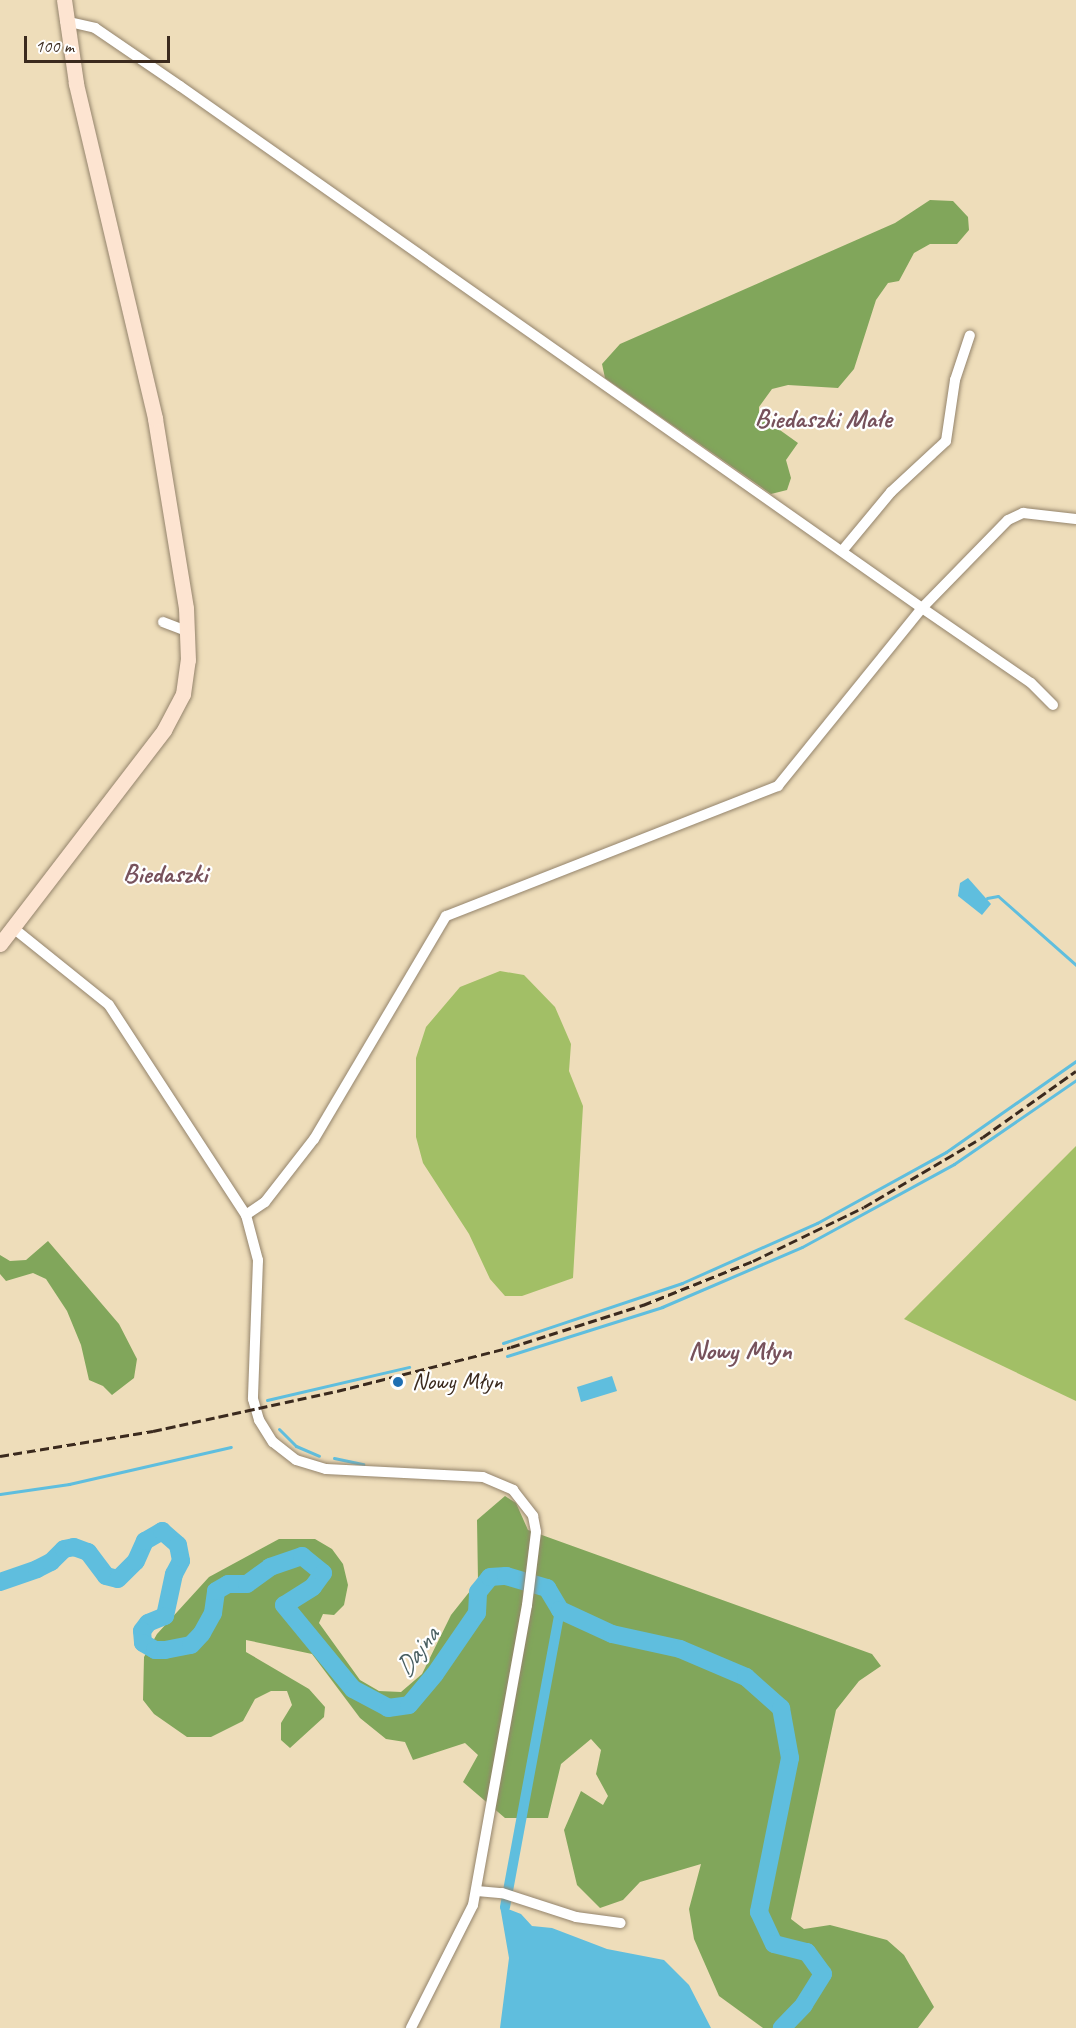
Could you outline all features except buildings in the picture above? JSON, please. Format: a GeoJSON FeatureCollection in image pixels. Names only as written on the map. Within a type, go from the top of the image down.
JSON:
{"type":"FeatureCollection","features":[{"type":"Feature","properties":{"kind":"main road"},"geometry":{"type":"LineString","coordinates":[[0,944],[171,720],[186,682],[188,631],[155,418],[81,103],[65,21],[64,0]]}},
{"type":"Feature","properties":{"kind":"street"},"geometry":{"type":"LineString","coordinates":[[65,21],[95,28],[180,86],[1031,683],[1053,705]]}},
{"type":"Feature","properties":{"kind":"street"},"geometry":{"type":"LineString","coordinates":[[842,551],[891,492],[946,441],[955,380],[970,335]]}},
{"type":"Feature","properties":{"kind":"street"},"geometry":{"type":"LineString","coordinates":[[246,1215],[265,1202],[314,1139],[446,916],[778,786],[922,608],[1008,520],[1023,513],[1076,519]]}},
{"type":"Feature","properties":{"kind":"street"},"geometry":{"type":"LineString","coordinates":[[162,622],[188,631]]}},
{"type":"Feature","properties":{"kind":"street"},"geometry":{"type":"LineString","coordinates":[[12,927],[109,1005],[246,1215],[258,1260],[253,1399],[259,1420],[273,1442],[296,1460],[320,1468],[483,1477],[500,1483],[524,1500],[533,1516],[534,1560],[480,1853],[477,1891],[466,1923],[411,2028]]}},
{"type":"Feature","properties":{"kind":"street"},"geometry":{"type":"LineString","coordinates":[[477,1891],[502,1893],[576,1917],[621,1923]]}},
{"type":"Feature","properties":{"kind":"green space"},"geometry":{"type":"Polygon","coordinates":[[[930,200],[953,201],[968,217],[969,230],[957,244],[930,244],[914,253],[899,281],[888,283],[876,300],[854,369],[838,388],[788,385],[772,389],[759,407],[759,415],[798,443],[786,460],[791,478],[787,490],[771,494],[605,378],[602,364],[620,344],[895,223],[930,200]]]}},
{"type":"Feature","properties":{"kind":"green space"},"geometry":{"type":"Polygon","coordinates":[[[500,971],[524,975],[555,1007],[571,1044],[569,1071],[583,1106],[573,1278],[522,1296],[505,1296],[490,1279],[469,1234],[423,1163],[416,1137],[416,1058],[426,1027],[460,987],[500,971]]]}},
{"type":"Feature","properties":{"kind":"green space"},"geometry":{"type":"Polygon","coordinates":[[[1076,1146],[1076,1401],[904,1319],[1076,1146]]]}},
{"type":"Feature","properties":{"kind":"green space"},"geometry":{"type":"Polygon","coordinates":[[[48,1241],[119,1324],[137,1359],[134,1378],[112,1395],[103,1386],[89,1380],[81,1345],[67,1311],[46,1279],[33,1273],[6,1281],[0,1274],[0,1255],[10,1261],[26,1260],[48,1241]]]}},
{"type":"Feature","properties":{"kind":"green space"},"geometry":{"type":"Polygon","coordinates":[[[505,1496],[516,1503],[528,1530],[872,1654],[881,1666],[859,1681],[836,1710],[791,1919],[804,1929],[830,1925],[887,1940],[904,1955],[934,2007],[918,2028],[763,2028],[719,1996],[694,1939],[689,1909],[701,1864],[640,1882],[623,1900],[600,1908],[577,1885],[564,1830],[581,1791],[603,1805],[608,1796],[596,1774],[601,1750],[591,1739],[561,1764],[548,1818],[505,1818],[463,1782],[478,1755],[465,1743],[413,1760],[405,1742],[386,1739],[360,1718],[312,1654],[246,1640],[246,1652],[309,1689],[325,1707],[324,1717],[290,1748],[281,1740],[281,1723],[292,1705],[287,1691],[271,1691],[255,1699],[243,1721],[211,1737],[187,1737],[154,1714],[143,1700],[144,1657],[157,1634],[209,1577],[279,1539],[315,1539],[332,1549],[343,1564],[348,1585],[344,1605],[334,1615],[323,1614],[319,1623],[360,1680],[379,1691],[401,1692],[422,1674],[451,1615],[478,1581],[477,1520],[505,1496]]]}},
{"type":"Feature","properties":{"kind":"water"},"geometry":{"type":"Polygon","coordinates":[[[968,878],[991,904],[982,915],[958,896],[960,883],[968,878]]]}},
{"type":"Feature","properties":{"kind":"water"},"geometry":{"type":"Polygon","coordinates":[[[612,1376],[617,1391],[581,1402],[577,1387],[612,1376]]]}},
{"type":"Feature","properties":{"kind":"water"},"geometry":{"type":"Polygon","coordinates":[[[500,1906],[521,1914],[532,1926],[552,1928],[607,1949],[664,1960],[689,1985],[711,2028],[500,2028],[509,1958],[500,1906]]]}},
{"type":"Feature","properties":{"kind":"waterway"},"geometry":{"type":"LineString","coordinates":[[987,898],[998,896],[1076,965]]}},
{"type":"Feature","properties":{"kind":"waterway"},"geometry":{"type":"LineString","coordinates":[[503,1343],[682,1283],[817,1223],[946,1152],[1076,1061]]}},
{"type":"Feature","properties":{"kind":"waterway"},"geometry":{"type":"LineString","coordinates":[[507,1356],[662,1307],[802,1247],[954,1164],[1076,1080]]}},
{"type":"Feature","properties":{"kind":"waterway"},"geometry":{"type":"LineString","coordinates":[[267,1400],[409,1367]]}},
{"type":"Feature","properties":{"kind":"waterway"},"geometry":{"type":"LineString","coordinates":[[279,1429],[296,1446],[319,1456]]}},
{"type":"Feature","properties":{"kind":"waterway"},"geometry":{"type":"LineString","coordinates":[[0,1494],[69,1484],[231,1447]]}},
{"type":"Feature","properties":{"kind":"waterway"},"geometry":{"type":"LineString","coordinates":[[334,1458],[363,1464]]}},
{"type":"Feature","properties":{"kind":"waterway","name":"Dajna"},"geometry":{"type":"LineString","coordinates":[[0,1582],[37,1569],[51,1562],[64,1549],[74,1547],[88,1552],[106,1576],[118,1579],[136,1561],[145,1541],[162,1531],[178,1545],[181,1561],[174,1574],[165,1616],[148,1623],[142,1631],[143,1643],[155,1650],[165,1650],[191,1645],[202,1633],[213,1613],[216,1591],[228,1584],[247,1584],[270,1567],[302,1556],[323,1573],[313,1587],[284,1605],[353,1689],[388,1708],[409,1705],[435,1674],[477,1613],[478,1592],[490,1577],[506,1576],[547,1588],[560,1610],[612,1634],[680,1649],[746,1677],[781,1708],[790,1758],[759,1912],[774,1944],[807,1952],[823,1974],[804,2005],[782,2028]]}},
{"type":"Feature","properties":{"kind":"waterway"},"geometry":{"type":"LineString","coordinates":[[505,1907],[560,1610]]}},
{"type":"Feature","properties":{"kind":"railway"},"geometry":{"type":"LineString","coordinates":[[0,1456],[153,1431],[337,1391],[511,1347],[643,1305],[753,1261],[864,1207],[983,1137],[1076,1071]]}},
{"type":"Feature","properties":{"kind":"place","name":"Nowy Młyn"},"geometry":{"type":"Point","coordinates":[398,1382]}},
{"type":"Feature","properties":{"kind":"district","name":"Biedaszki Małe"},"geometry":{"type":"Point","coordinates":[823,419]}},
{"type":"Feature","properties":{"kind":"district","name":"Biedaszki"},"geometry":{"type":"Point","coordinates":[165,874]}},
{"type":"Feature","properties":{"kind":"district","name":"Nowy Młyn"},"geometry":{"type":"Point","coordinates":[740,1351]}}]}
